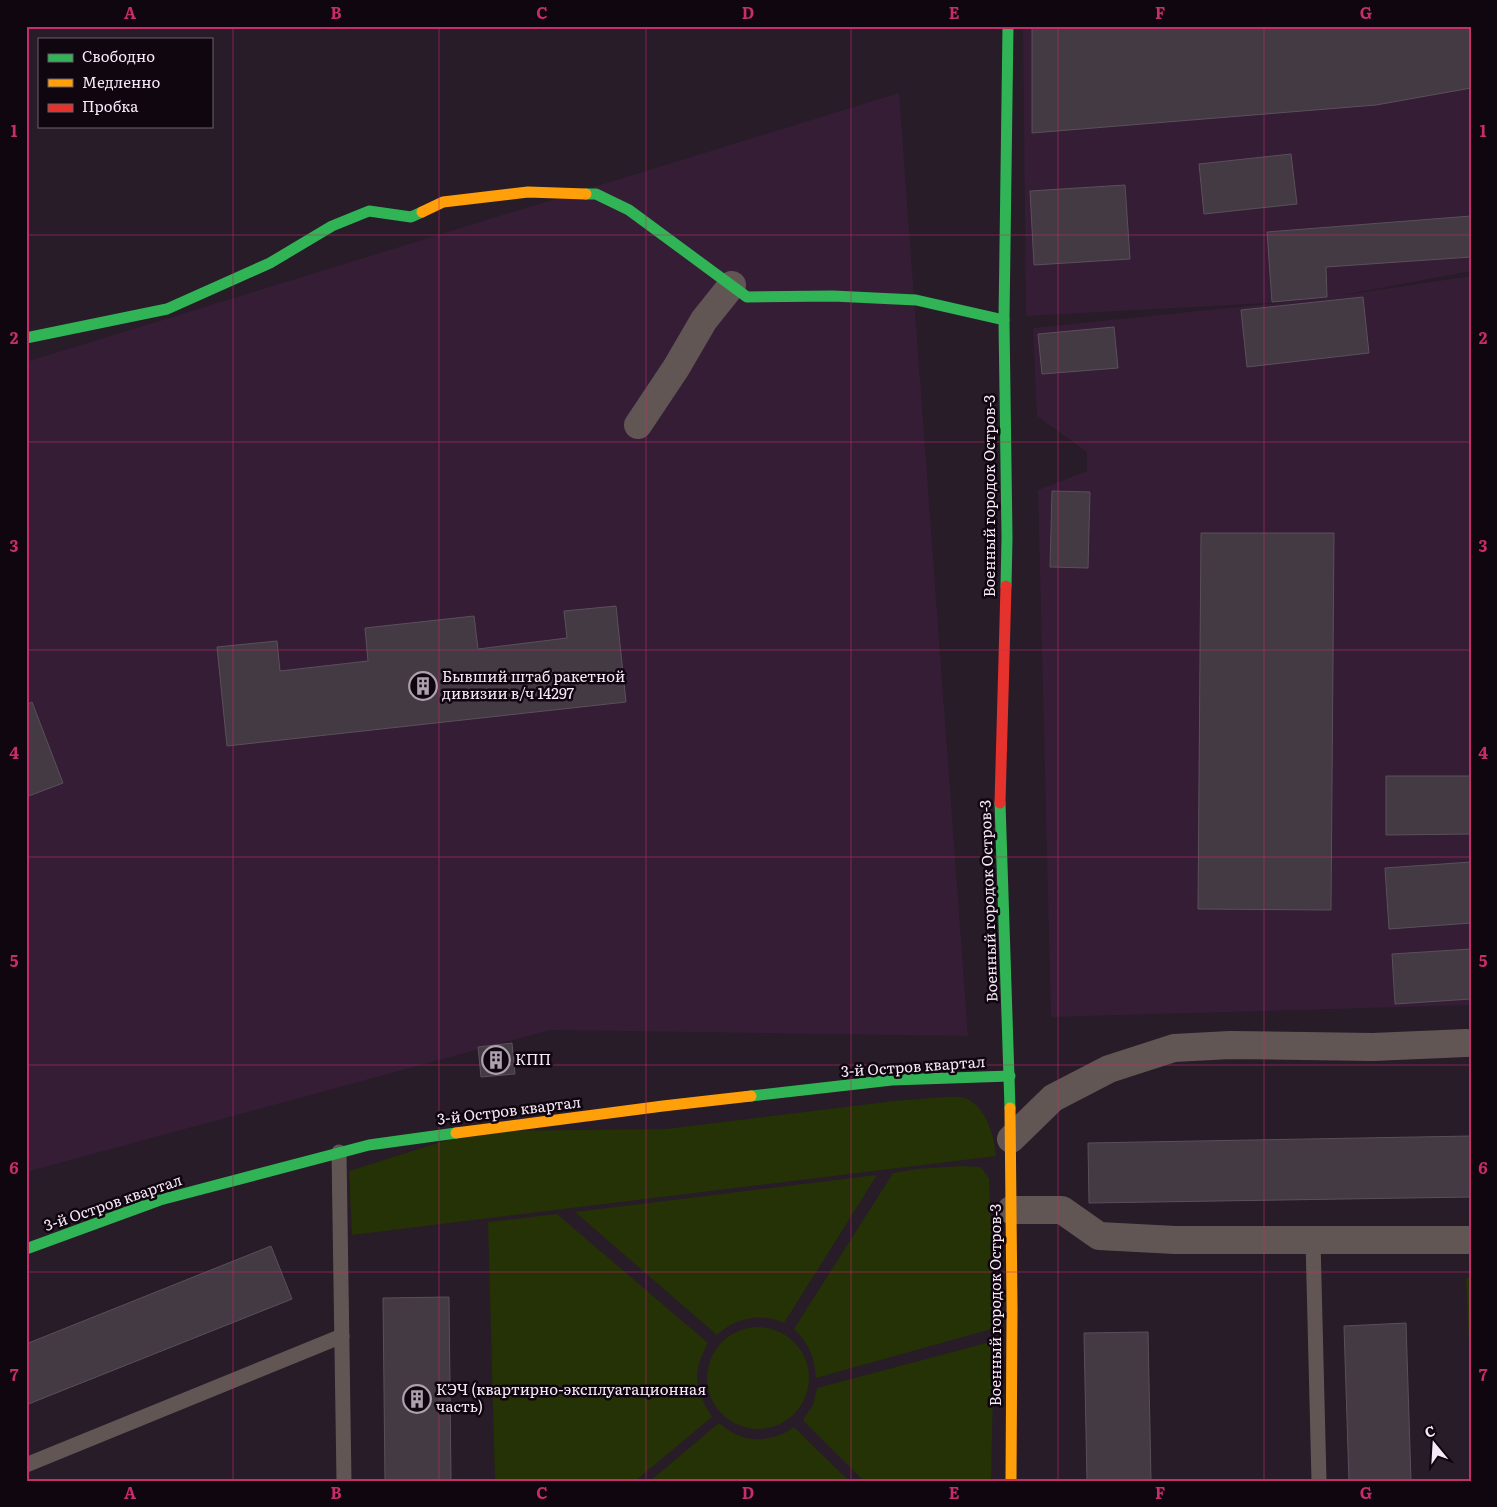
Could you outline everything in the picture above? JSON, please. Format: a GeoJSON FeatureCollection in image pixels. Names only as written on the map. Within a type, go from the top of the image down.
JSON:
{"type":"FeatureCollection","features":[{"type":"Feature","properties":{"kind":"street","name":"Военный городок Остров-3"},"geometry":{"type":"LineString","coordinates":[[1008,26],[1004,320],[1007,538],[1000,811],[1010,1076],[1011,1481]]}},
{"type":"Feature","properties":{"kind":"street"},"geometry":{"type":"LineString","coordinates":[[26,338],[167,309],[270,263],[332,226],[369,211],[411,216],[443,202],[528,192],[596,194],[629,210],[747,297],[833,296],[916,300],[1004,320]]}},
{"type":"Feature","properties":{"kind":"street"},"geometry":{"type":"LineString","coordinates":[[638,425],[676,368],[704,320],[732,285]]}},
{"type":"Feature","properties":{"kind":"street"},"geometry":{"type":"LineString","coordinates":[[1011,1139],[1053,1098],[1109,1069],[1174,1048],[1230,1045],[1373,1047],[1466,1043]]}},
{"type":"Feature","properties":{"kind":"street","name":"3-й Остров квартал"},"geometry":{"type":"LineString","coordinates":[[26,1249],[160,1200],[369,1145],[892,1080],[1010,1076]]}},
{"type":"Feature","properties":{"kind":"street"},"geometry":{"type":"LineString","coordinates":[[1011,1210],[1062,1210],[1098,1236],[1175,1240],[1471,1240]]}},
{"type":"Feature","properties":{"kind":"lane"},"geometry":{"type":"LineString","coordinates":[[340,1152],[344,1481]]}},
{"type":"Feature","properties":{"kind":"lane"},"geometry":{"type":"LineString","coordinates":[[1313,1240],[1319,1481]]}},
{"type":"Feature","properties":{"kind":"lane"},"geometry":{"type":"LineString","coordinates":[[26,1465],[342,1336]]}},
{"type":"Feature","properties":{"kind":"shaded area"},"geometry":{"type":"Polygon","coordinates":[[[1023,26],[1471,26],[1471,271],[1338,296],[1471,276],[1471,1005],[1051,1017],[1038,490],[1087,471],[1087,452],[1037,416],[1033,328],[1286,302],[1026,316],[1023,26]]]}},
{"type":"Feature","properties":{"kind":"shaded area"},"geometry":{"type":"Polygon","coordinates":[[[899,93],[968,1036],[550,1030],[26,1172],[26,362],[899,93]]]}},
{"type":"Feature","properties":{"kind":"green space"},"geometry":{"type":"Polygon","coordinates":[[[945,1097],[965,1098],[979,1108],[991,1131],[996,1156],[352,1235],[349,1171],[476,1131],[666,1129],[894,1101],[945,1097]]]}},
{"type":"Feature","properties":{"kind":"green space"},"geometry":{"type":"Polygon","coordinates":[[[961,1166],[981,1167],[989,1179],[995,1328],[816,1378],[810,1351],[794,1329],[893,1173],[916,1169],[961,1166]]]}},
{"type":"Feature","properties":{"kind":"green space"},"geometry":{"type":"Polygon","coordinates":[[[877,1175],[784,1323],[767,1318],[749,1318],[732,1324],[717,1335],[575,1212],[877,1175]]]}},
{"type":"Feature","properties":{"kind":"green space"},"geometry":{"type":"Polygon","coordinates":[[[557,1214],[708,1343],[699,1363],[697,1380],[702,1398],[712,1417],[635,1481],[495,1481],[488,1222],[557,1214]]]}},
{"type":"Feature","properties":{"kind":"green space"},"geometry":{"type":"Polygon","coordinates":[[[1471,1277],[1471,1389],[1466,1278],[1471,1277]]]}},
{"type":"Feature","properties":{"kind":"green space"},"geometry":{"type":"Polygon","coordinates":[[[758,1327],[768,1328],[787,1335],[801,1349],[808,1368],[808,1388],[801,1407],[787,1421],[768,1428],[758,1429],[748,1428],[729,1421],[715,1407],[708,1388],[707,1378],[708,1368],[715,1349],[729,1335],[748,1328],[758,1327]]]}},
{"type":"Feature","properties":{"kind":"green space"},"geometry":{"type":"Polygon","coordinates":[[[994,1341],[991,1481],[864,1481],[803,1420],[813,1405],[817,1388],[994,1341]]]}},
{"type":"Feature","properties":{"kind":"green space"},"geometry":{"type":"Polygon","coordinates":[[[719,1423],[734,1434],[754,1439],[775,1437],[794,1427],[849,1481],[650,1481],[719,1423]]]}},
{"type":"Feature","properties":{"kind":"building"},"geometry":{"type":"Polygon","coordinates":[[[1032,26],[1471,26],[1471,88],[1376,105],[1032,133],[1032,26]]]}},
{"type":"Feature","properties":{"kind":"building"},"geometry":{"type":"Polygon","coordinates":[[[1291,154],[1297,204],[1204,214],[1199,164],[1291,154]]]}},
{"type":"Feature","properties":{"kind":"building"},"geometry":{"type":"Polygon","coordinates":[[[1125,185],[1130,259],[1034,265],[1030,191],[1125,185]]]}},
{"type":"Feature","properties":{"kind":"building"},"geometry":{"type":"Polygon","coordinates":[[[1471,216],[1471,257],[1326,267],[1327,297],[1272,302],[1267,232],[1471,216]]]}},
{"type":"Feature","properties":{"kind":"building"},"geometry":{"type":"Polygon","coordinates":[[[1363,297],[1369,353],[1247,367],[1241,310],[1363,297]]]}},
{"type":"Feature","properties":{"kind":"building"},"geometry":{"type":"Polygon","coordinates":[[[1114,327],[1118,368],[1042,374],[1038,334],[1114,327]]]}},
{"type":"Feature","properties":{"kind":"building"},"geometry":{"type":"Polygon","coordinates":[[[1052,491],[1090,492],[1088,568],[1050,567],[1052,491]]]}},
{"type":"Feature","properties":{"kind":"building"},"geometry":{"type":"Polygon","coordinates":[[[1201,533],[1334,533],[1331,910],[1198,909],[1201,533]]]}},
{"type":"Feature","properties":{"kind":"building","name":"Бывший штаб ракетной дивизии в/ч 14297"},"geometry":{"type":"Polygon","coordinates":[[[616,606],[626,702],[227,746],[217,647],[277,641],[280,671],[368,661],[365,628],[474,616],[478,649],[567,638],[564,611],[616,606]]]}},
{"type":"Feature","properties":{"kind":"building"},"geometry":{"type":"Polygon","coordinates":[[[32,702],[63,783],[26,797],[26,705],[32,702]]]}},
{"type":"Feature","properties":{"kind":"building"},"geometry":{"type":"Polygon","coordinates":[[[1386,776],[1471,776],[1471,834],[1386,835],[1386,776]]]}},
{"type":"Feature","properties":{"kind":"building"},"geometry":{"type":"Polygon","coordinates":[[[1471,862],[1471,923],[1389,929],[1385,868],[1471,862]]]}},
{"type":"Feature","properties":{"kind":"building"},"geometry":{"type":"Polygon","coordinates":[[[1471,949],[1471,999],[1395,1004],[1392,954],[1471,949]]]}},
{"type":"Feature","properties":{"kind":"building","name":"КПП"},"geometry":{"type":"Polygon","coordinates":[[[512,1043],[515,1074],[481,1077],[478,1047],[512,1043]]]}},
{"type":"Feature","properties":{"kind":"building"},"geometry":{"type":"Polygon","coordinates":[[[1471,1136],[1471,1197],[1089,1203],[1088,1143],[1471,1136]]]}},
{"type":"Feature","properties":{"kind":"building"},"geometry":{"type":"Polygon","coordinates":[[[271,1246],[292,1299],[26,1405],[26,1344],[271,1246]]]}},
{"type":"Feature","properties":{"kind":"building","name":"КЭЧ (квартирно-эксплуатационная часть)"},"geometry":{"type":"Polygon","coordinates":[[[449,1297],[451,1481],[385,1481],[383,1298],[449,1297]]]}},
{"type":"Feature","properties":{"kind":"building"},"geometry":{"type":"Polygon","coordinates":[[[1406,1323],[1411,1481],[1349,1481],[1344,1326],[1406,1323]]]}},
{"type":"Feature","properties":{"kind":"building"},"geometry":{"type":"Polygon","coordinates":[[[1148,1332],[1151,1481],[1087,1481],[1084,1333],[1148,1332]]]}},
{"type":"Feature","properties":{"kind":"traffic: fast"},"geometry":{"type":"LineString","coordinates":[[1006,586],[1004,320],[1008,26]]}},
{"type":"Feature","properties":{"kind":"traffic: fast"},"geometry":{"type":"LineString","coordinates":[[586,194],[596,194],[629,210],[747,297],[833,296],[916,300],[1004,320]]}},
{"type":"Feature","properties":{"kind":"traffic: fast"},"geometry":{"type":"LineString","coordinates":[[26,338],[167,309],[270,263],[332,226],[369,211],[411,217],[422,212]]}},
{"type":"Feature","properties":{"kind":"traffic: fast"},"geometry":{"type":"LineString","coordinates":[[1000,803],[1010,1108]]}},
{"type":"Feature","properties":{"kind":"traffic: fast"},"geometry":{"type":"LineString","coordinates":[[751,1096],[892,1080],[1010,1076]]}},
{"type":"Feature","properties":{"kind":"traffic: fast"},"geometry":{"type":"LineString","coordinates":[[26,1249],[160,1200],[369,1145],[456,1133]]}},
{"type":"Feature","properties":{"kind":"traffic: slow"},"geometry":{"type":"LineString","coordinates":[[422,212],[443,202],[528,192],[586,194]]}},
{"type":"Feature","properties":{"kind":"traffic: slow"},"geometry":{"type":"LineString","coordinates":[[456,1133],[751,1096]]}},
{"type":"Feature","properties":{"kind":"traffic: slow"},"geometry":{"type":"LineString","coordinates":[[1010,1108],[1011,1481]]}},
{"type":"Feature","properties":{"kind":"traffic: jam"},"geometry":{"type":"LineString","coordinates":[[1000,803],[1006,586]]}},
{"type":"Feature","properties":{"kind":"place","name":"Бывший штаб ракетной дивизии в/ч 14297"},"geometry":{"type":"Point","coordinates":[423,686]}},
{"type":"Feature","properties":{"kind":"place","name":"КПП"},"geometry":{"type":"Point","coordinates":[496,1060]}},
{"type":"Feature","properties":{"kind":"place","name":"КЭЧ (квартирно-эксплуатационная часть)"},"geometry":{"type":"Point","coordinates":[417,1399]}}]}
